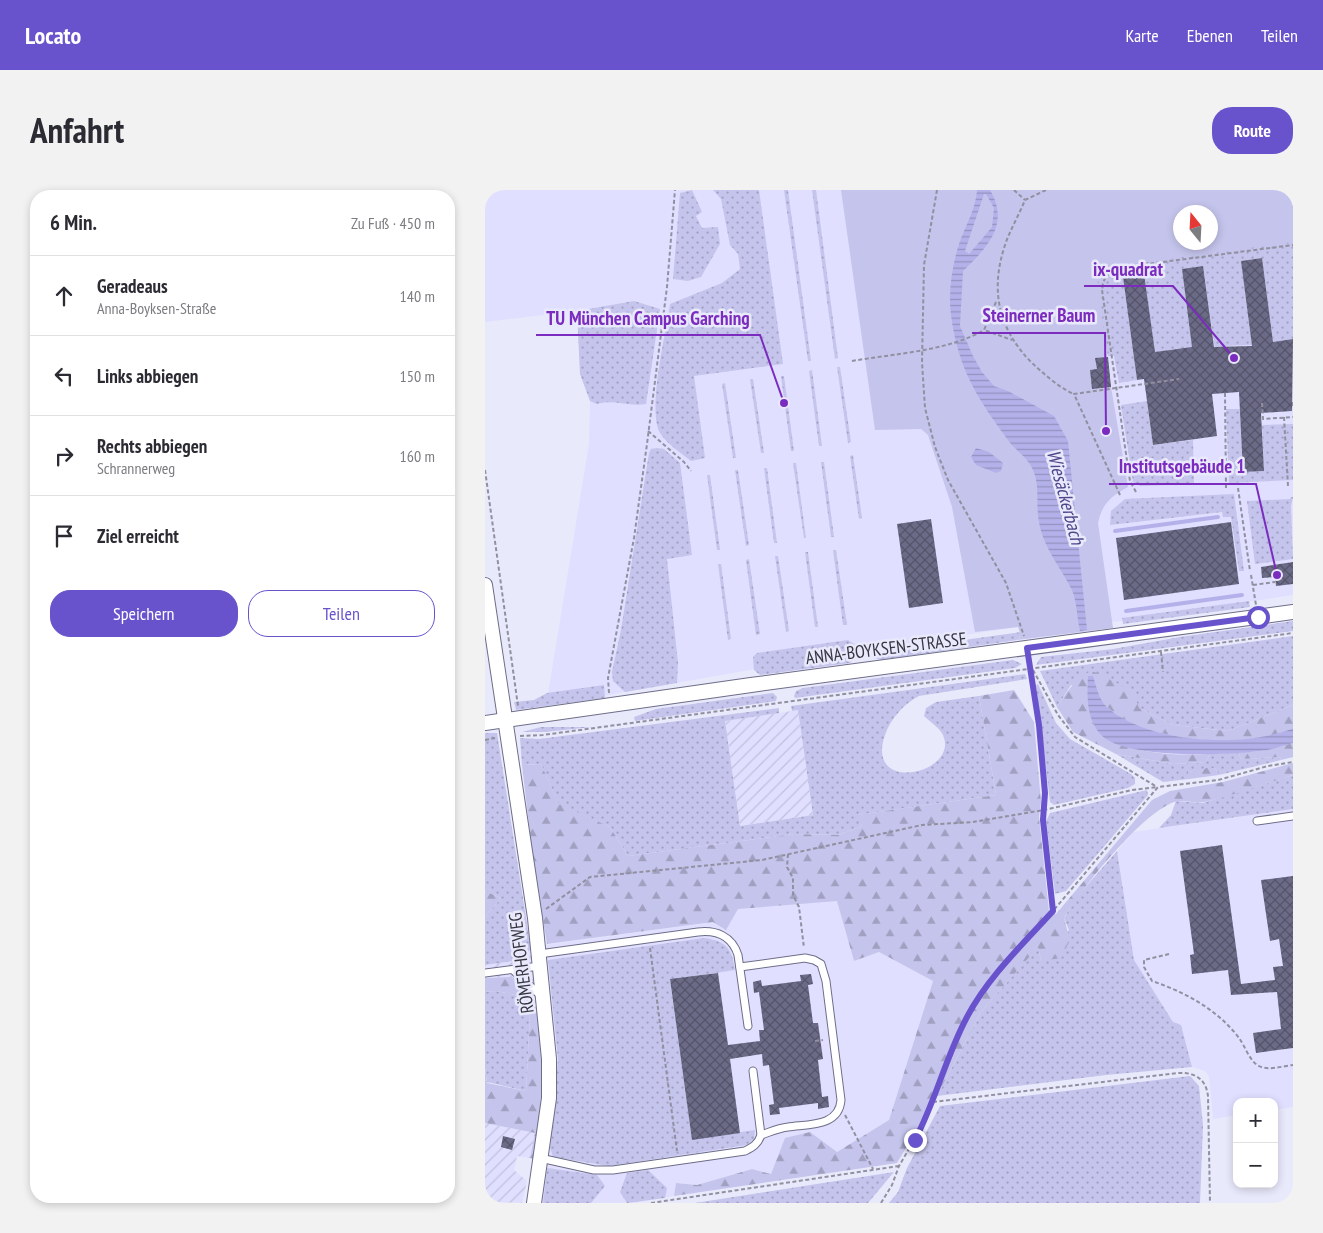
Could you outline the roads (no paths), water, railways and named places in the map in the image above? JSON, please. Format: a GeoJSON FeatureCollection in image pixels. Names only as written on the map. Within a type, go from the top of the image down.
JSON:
{"type":"FeatureCollection","features":[{"type":"Feature","properties":{"kind":"street","name":"RÖMERHOFWEG"},"geometry":{"type":"LineString","coordinates":[[485,585],[535,918],[549,1059],[549,1098],[534,1203]]}},
{"type":"Feature","properties":{"kind":"street","name":"ANNA-BOYKSEN-STRASSE"},"geometry":{"type":"LineString","coordinates":[[485,723],[767,682],[1293,612]]}},
{"type":"Feature","properties":{"kind":"lane"},"geometry":{"type":"LineString","coordinates":[[1257,821],[1293,816]]}},
{"type":"Feature","properties":{"kind":"lane"},"geometry":{"type":"LineString","coordinates":[[485,973],[513,970],[540,960],[648,938],[698,932],[715,932],[734,944],[740,967],[748,1026]]}},
{"type":"Feature","properties":{"kind":"lane"},"geometry":{"type":"LineString","coordinates":[[740,967],[805,958],[818,962],[824,971],[840,1107],[834,1117],[827,1121],[785,1127],[761,1135]]}},
{"type":"Feature","properties":{"kind":"lane"},"geometry":{"type":"LineString","coordinates":[[513,970],[544,999]]}},
{"type":"Feature","properties":{"kind":"lane"},"geometry":{"type":"LineString","coordinates":[[540,1158],[594,1170],[613,1170],[745,1151],[758,1143],[761,1135],[753,1071]]}},
{"type":"Feature","properties":{"kind":"water","name":"Wiesäckerbach"},"geometry":{"type":"Polygon","coordinates":[[[977,190],[990,190],[996,202],[997,224],[988,244],[963,271],[960,326],[982,372],[994,386],[1008,391],[1054,416],[1068,441],[1087,630],[1080,631],[1072,590],[1044,540],[1038,515],[1037,485],[1033,470],[1025,458],[1011,444],[980,399],[965,369],[954,335],[950,306],[950,288],[954,261],[977,190]],[[984,194],[965,251],[969,254],[992,227],[994,208],[986,194],[984,194]]]}},
{"type":"Feature","properties":{"kind":"water"},"geometry":{"type":"Polygon","coordinates":[[[976,448],[989,452],[1003,463],[1001,471],[996,473],[976,465],[971,457],[976,448]]]}},
{"type":"Feature","properties":{"kind":"water"},"geometry":{"type":"Polygon","coordinates":[[[1088,676],[1093,676],[1100,697],[1107,707],[1124,719],[1146,728],[1171,735],[1197,739],[1224,740],[1250,739],[1273,735],[1293,728],[1293,743],[1260,751],[1224,754],[1176,754],[1130,748],[1112,742],[1095,728],[1090,714],[1088,676]]]}},
{"type":"Feature","properties":{"kind":"waterway"},"geometry":{"type":"LineString","coordinates":[[1115,531],[1218,517]]}},
{"type":"Feature","properties":{"kind":"waterway"},"geometry":{"type":"LineString","coordinates":[[1126,611],[1242,595]]}},
{"type":"Feature","properties":{"kind":"place","name":"ix-quadrat"},"geometry":{"type":"Point","coordinates":[1234,358]}},
{"type":"Feature","properties":{"kind":"place","name":"TU München Campus Garching"},"geometry":{"type":"Point","coordinates":[784,403]}},
{"type":"Feature","properties":{"kind":"place","name":"Steinerner Baum"},"geometry":{"type":"Point","coordinates":[1106,431]}},
{"type":"Feature","properties":{"kind":"place","name":"Institutsgebäude 1"},"geometry":{"type":"Point","coordinates":[1277,575]}}]}
